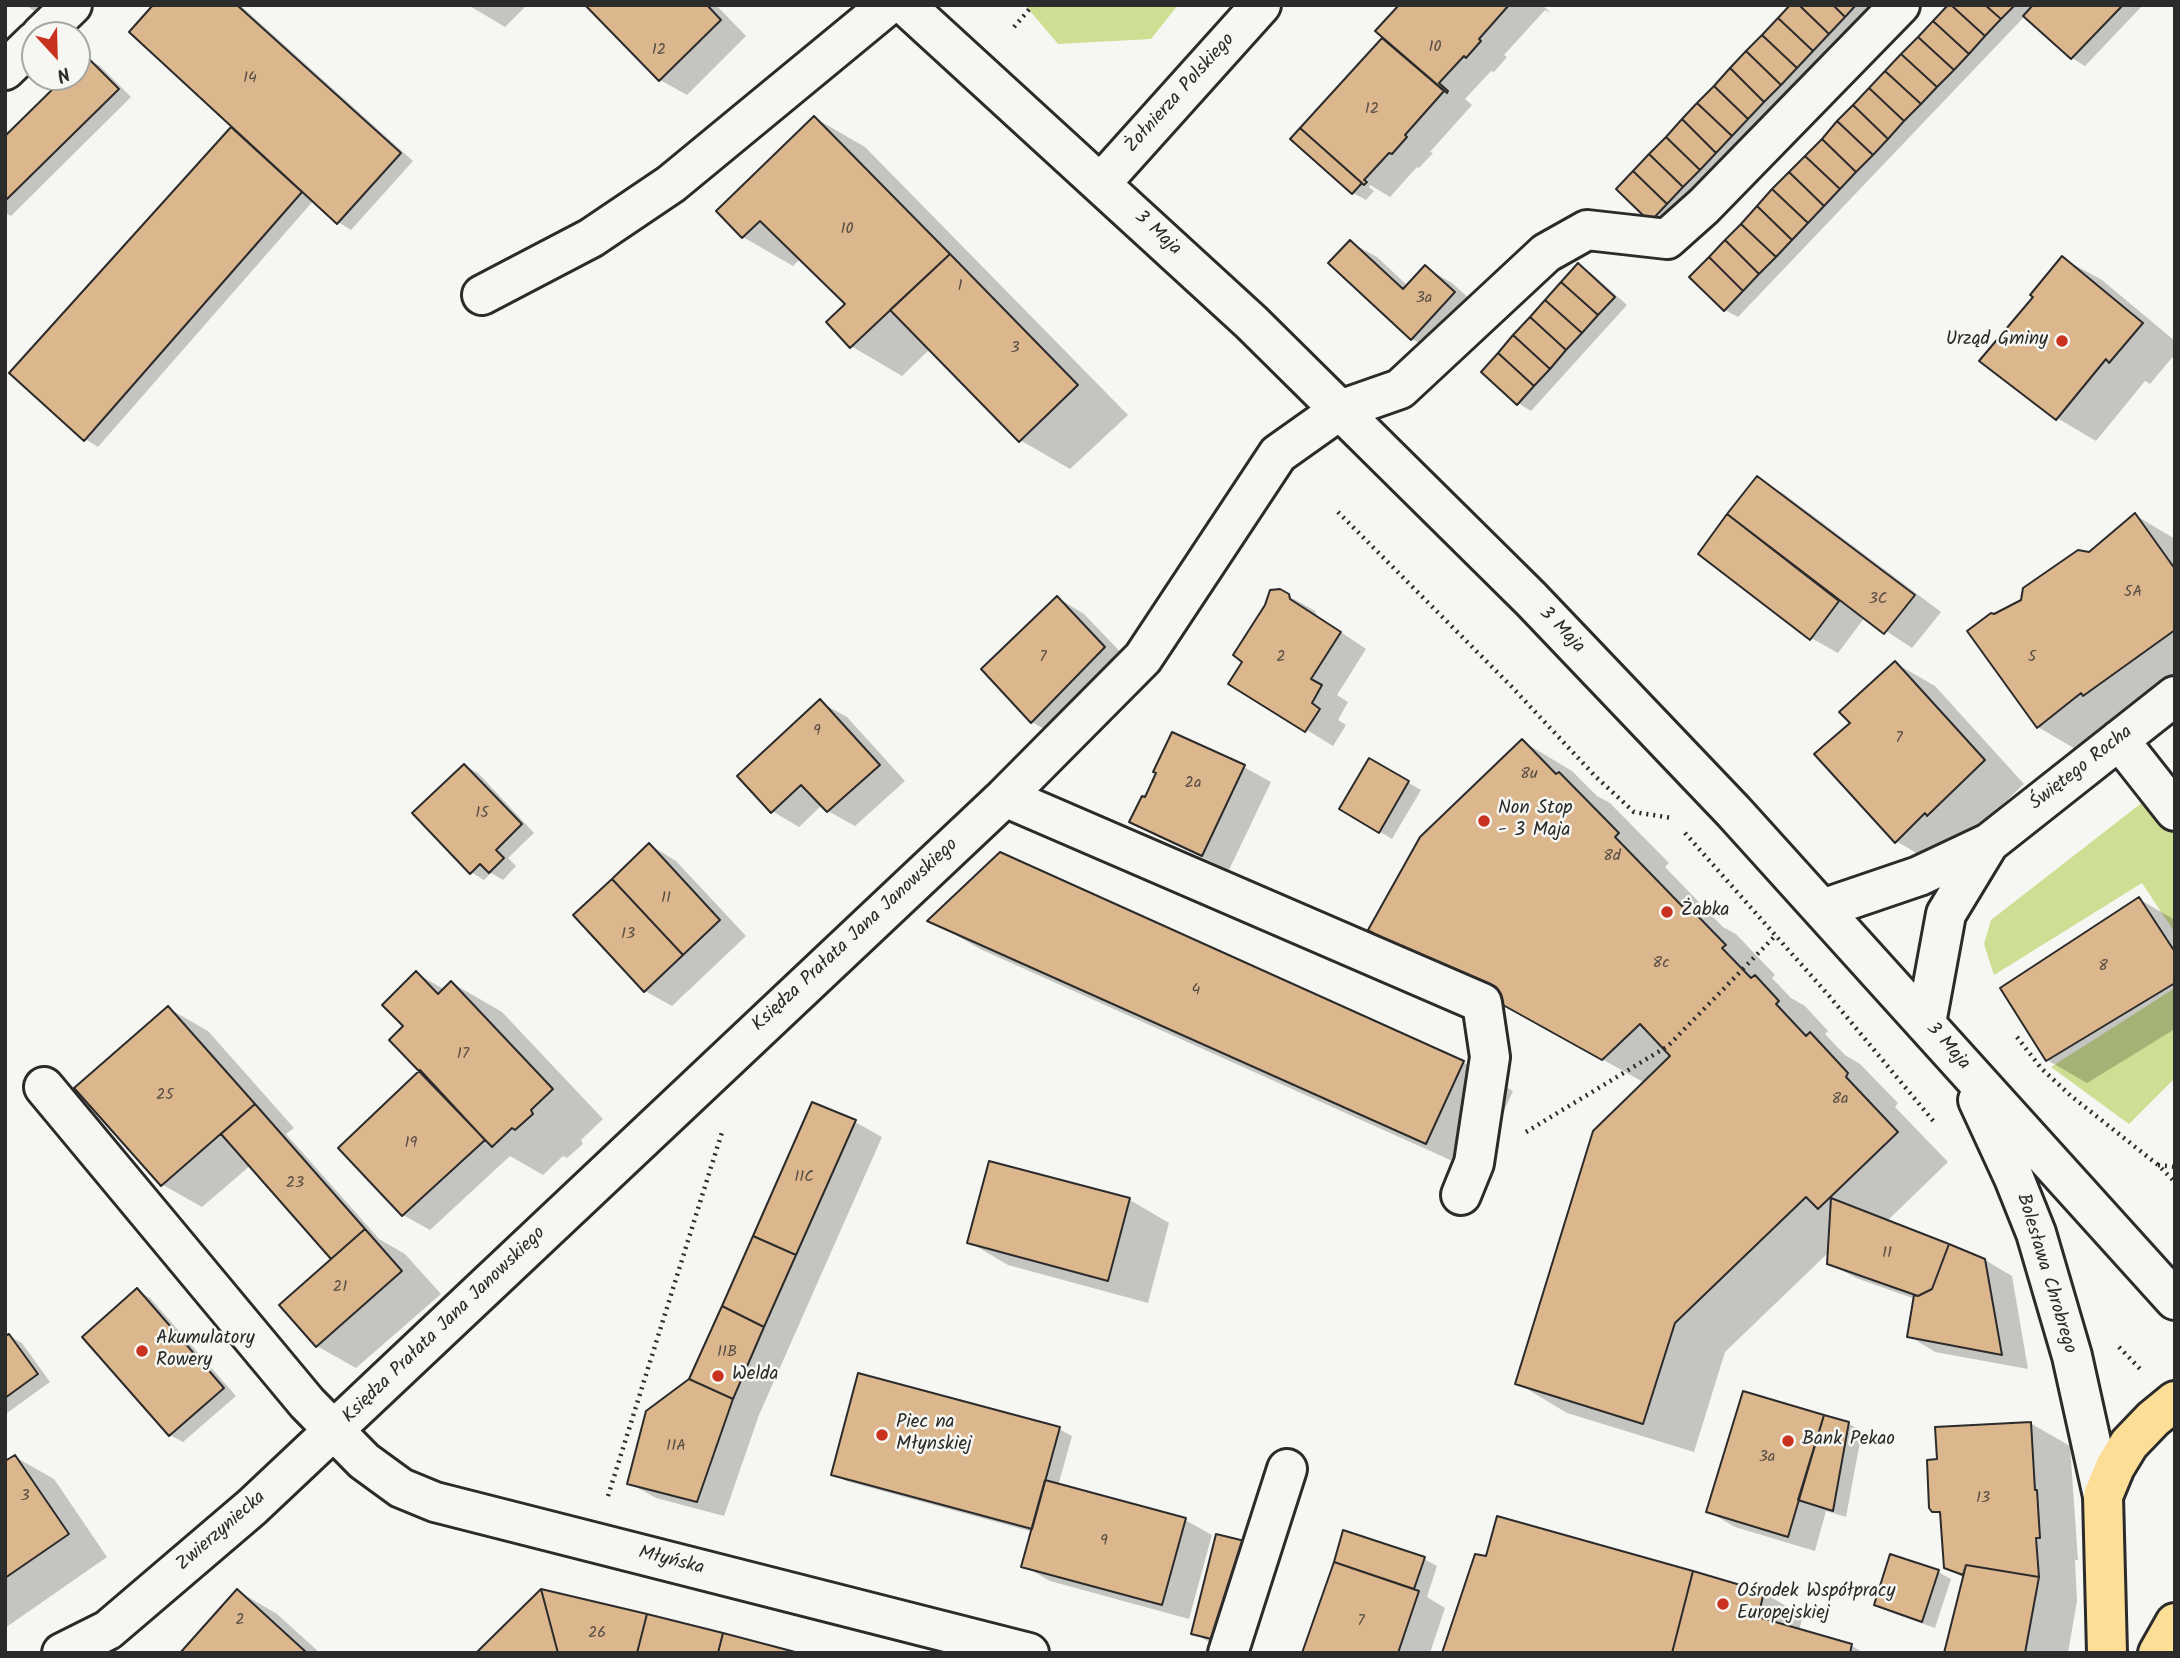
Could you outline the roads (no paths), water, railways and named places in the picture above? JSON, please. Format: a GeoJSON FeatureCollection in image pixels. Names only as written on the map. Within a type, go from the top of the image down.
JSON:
{"type":"FeatureCollection","features":[{"type":"Feature","properties":{"kind":"main road","name":"Bolesława Chrobrego"},"geometry":{"type":"LineString","coordinates":[[2107,1653],[2103,1496],[2115,1467],[2130,1444],[2153,1419],[2175,1401]]}},
{"type":"Feature","properties":{"kind":"main road"},"geometry":{"type":"LineString","coordinates":[[2158,1653],[2175,1623]]}},
{"type":"Feature","properties":{"kind":"street"},"geometry":{"type":"LineString","coordinates":[[55,21],[72,5]]}},
{"type":"Feature","properties":{"kind":"street"},"geometry":{"type":"LineString","coordinates":[[482,295],[591,237],[671,184],[888,5]]}},
{"type":"Feature","properties":{"kind":"street","name":"3 Maja"},"geometry":{"type":"LineString","coordinates":[[905,5],[1251,322],[1531,599],[1734,812],[2175,1300]]}},
{"type":"Feature","properties":{"kind":"street","name":"Żołnierza Polskiego"},"geometry":{"type":"LineString","coordinates":[[1101,183],[1261,5]]}},
{"type":"Feature","properties":{"kind":"street","name":"Księdza Prałata Jana Janowskiego"},"geometry":{"type":"LineString","coordinates":[[334,1431],[1005,797],[1143,658],[1278,454],[1340,410],[1400,389],[1546,253],[1587,230],[1667,239],[1704,206],[1900,5]]}},
{"type":"Feature","properties":{"kind":"street"},"geometry":{"type":"LineString","coordinates":[[5,70],[21,55]]}},
{"type":"Feature","properties":{"kind":"street","name":"Świętego Rocha"},"geometry":{"type":"LineString","coordinates":[[1822,909],[1919,876],[1989,843],[2175,696]]}},
{"type":"Feature","properties":{"kind":"street"},"geometry":{"type":"LineString","coordinates":[[2119,740],[2175,811]]}},
{"type":"Feature","properties":{"kind":"street"},"geometry":{"type":"LineString","coordinates":[[1005,797],[1482,1003],[1490,1057],[1467,1179]]}},
{"type":"Feature","properties":{"kind":"street","name":"Świętego Rocha"},"geometry":{"type":"LineString","coordinates":[[1926,1023],[1946,914],[1989,843]]}},
{"type":"Feature","properties":{"kind":"street","name":"Bolesława Chrobrego"},"geometry":{"type":"LineString","coordinates":[[1958,1061],[1994,1132],[2036,1233],[2072,1356],[2103,1496]]}},
{"type":"Feature","properties":{"kind":"street","name":"Młyńska"},"geometry":{"type":"LineString","coordinates":[[44,1087],[307,1403],[364,1461],[401,1488],[435,1502],[1004,1650]]}},
{"type":"Feature","properties":{"kind":"street","name":"Zwierzyniecka"},"geometry":{"type":"LineString","coordinates":[[62,1653],[100,1642],[334,1431]]}},
{"type":"Feature","properties":{"kind":"street"},"geometry":{"type":"LineString","coordinates":[[1228,1653],[1287,1469]]}},
{"type":"Feature","properties":{"kind":"place","name":"Urząd Gminy"},"geometry":{"type":"Point","coordinates":[2062,341]}},
{"type":"Feature","properties":{"kind":"place","name":"Non Stop - 3 Maja"},"geometry":{"type":"Point","coordinates":[1484,821]}},
{"type":"Feature","properties":{"kind":"place","name":"Żabka"},"geometry":{"type":"Point","coordinates":[1667,912]}},
{"type":"Feature","properties":{"kind":"place","name":"Akumulatory Rowery"},"geometry":{"type":"Point","coordinates":[142,1351]}},
{"type":"Feature","properties":{"kind":"place","name":"Welda"},"geometry":{"type":"Point","coordinates":[718,1376]}},
{"type":"Feature","properties":{"kind":"place","name":"Piec na Młynskiej"},"geometry":{"type":"Point","coordinates":[882,1435]}},
{"type":"Feature","properties":{"kind":"place","name":"Bank Pekao"},"geometry":{"type":"Point","coordinates":[1788,1441]}},
{"type":"Feature","properties":{"kind":"place","name":"Ośrodek Współpracy Europejskiej"},"geometry":{"type":"Point","coordinates":[1723,1604]}}]}
